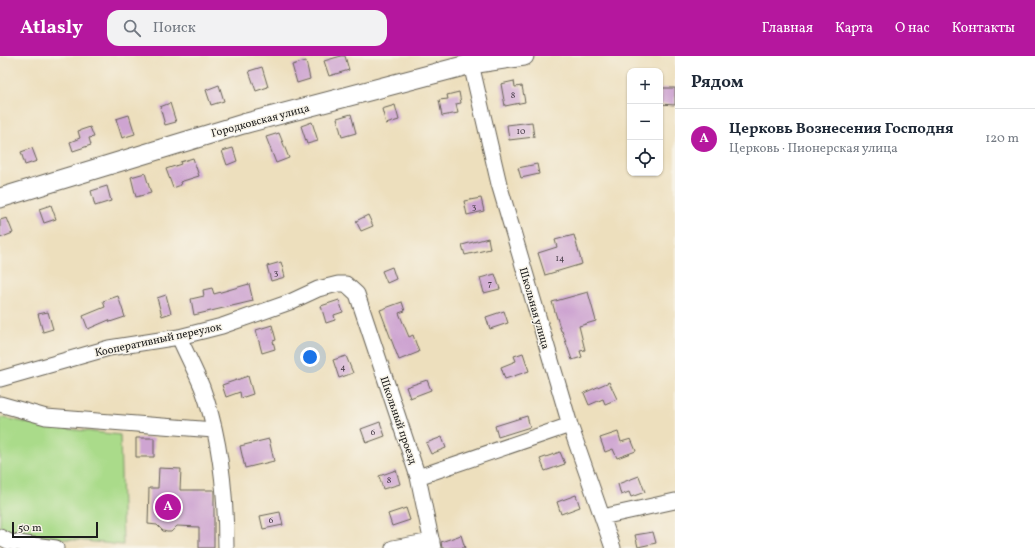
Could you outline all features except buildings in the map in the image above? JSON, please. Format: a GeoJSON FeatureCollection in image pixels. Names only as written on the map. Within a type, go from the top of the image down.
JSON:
{"type":"FeatureCollection","features":[{"type":"Feature","properties":{"kind":"main road","name":"Городковская улица"},"geometry":{"type":"LineString","coordinates":[[0,198],[243,124],[471,64],[524,56]]}},
{"type":"Feature","properties":{"kind":"street","name":"Школьная улица"},"geometry":{"type":"LineString","coordinates":[[471,64],[499,184],[570,426],[613,548]]}},
{"type":"Feature","properties":{"kind":"street","name":"Кооперативный переулок"},"geometry":{"type":"LineString","coordinates":[[0,380],[109,348],[179,337],[222,326],[290,302],[325,287],[346,284],[357,294]]}},
{"type":"Feature","properties":{"kind":"street","name":"Школьный проезд"},"geometry":{"type":"LineString","coordinates":[[357,294],[418,477],[433,545]]}},
{"type":"Feature","properties":{"kind":"street"},"geometry":{"type":"LineString","coordinates":[[179,337],[202,388],[214,430],[221,462],[226,548]]}},
{"type":"Feature","properties":{"kind":"street"},"geometry":{"type":"LineString","coordinates":[[0,404],[46,417],[214,430]]}},
{"type":"Feature","properties":{"kind":"street"},"geometry":{"type":"LineString","coordinates":[[418,477],[570,426]]}},
{"type":"Feature","properties":{"kind":"street"},"geometry":{"type":"LineString","coordinates":[[602,517],[675,501]]}},
{"type":"Feature","properties":{"kind":"street"},"geometry":{"type":"LineString","coordinates":[[0,537],[10,542],[56,548]]}},
{"type":"Feature","properties":{"kind":"street"},"geometry":{"type":"LineString","coordinates":[[393,548],[433,545]]}},
{"type":"Feature","properties":{"kind":"green space"},"geometry":{"type":"Polygon","coordinates":[[[0,417],[43,426],[120,435],[123,545],[0,532],[0,417]]]}},
{"type":"Feature","properties":{"kind":"place","name":"Церковь Вознесения Господня"},"geometry":{"type":"Point","coordinates":[168,507]}}]}
